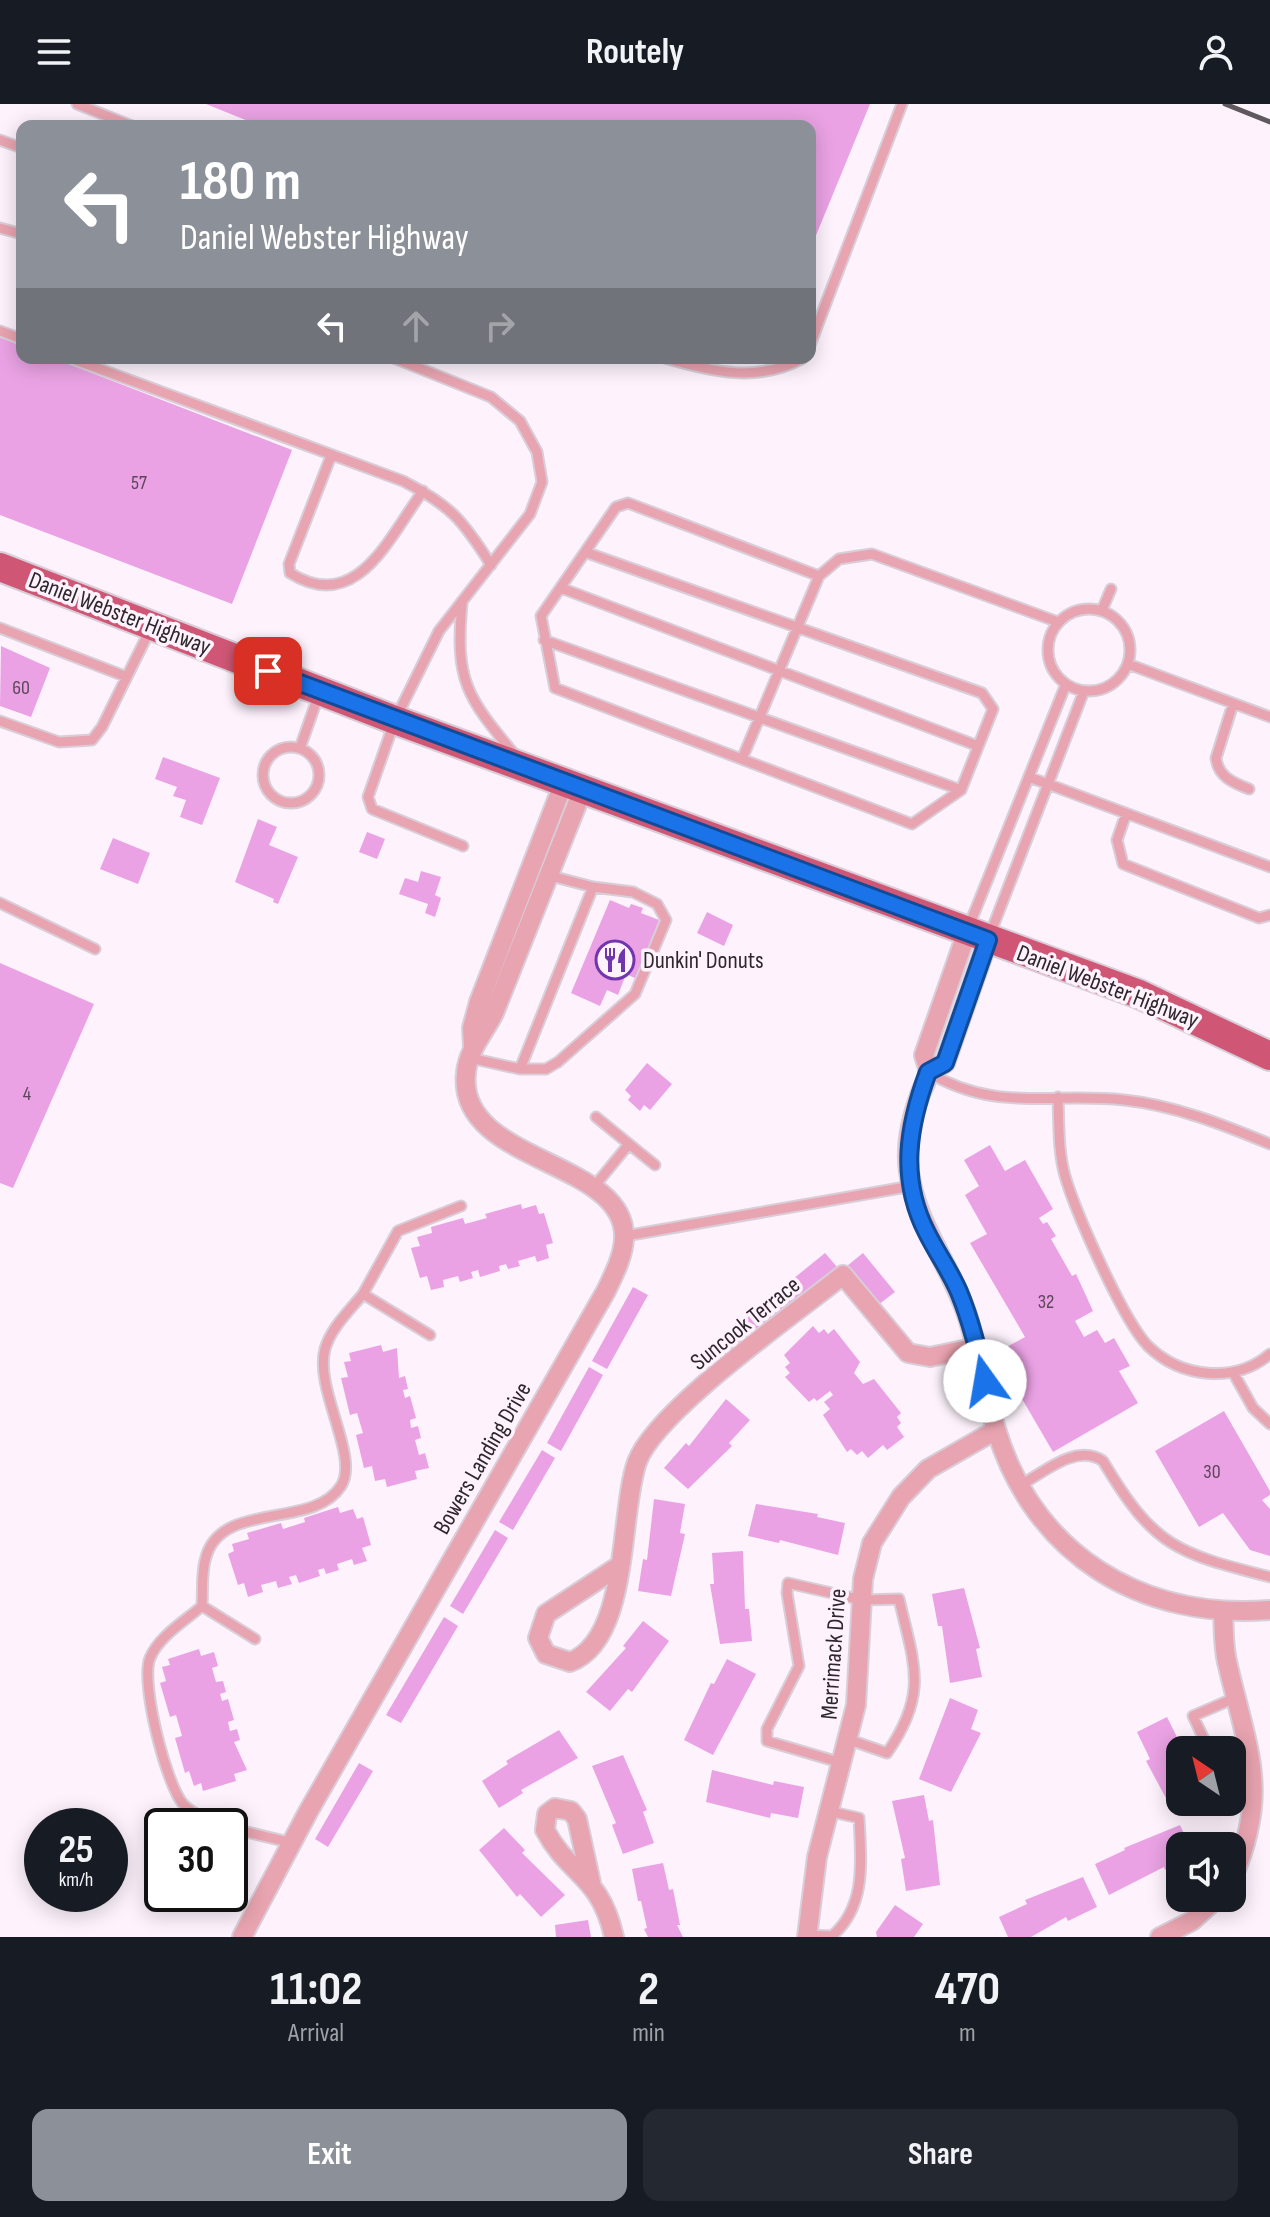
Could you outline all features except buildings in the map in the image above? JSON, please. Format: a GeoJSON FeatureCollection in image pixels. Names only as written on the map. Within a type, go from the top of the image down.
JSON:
{"type":"FeatureCollection","features":[{"type":"Feature","properties":{"kind":"main road","name":"Daniel Webster Highway"},"geometry":{"type":"LineString","coordinates":[[0,567],[395,720],[1152,1000],[1270,1056]]}},
{"type":"Feature","properties":{"kind":"street"},"geometry":{"type":"LineString","coordinates":[[472,1052],[494,1013],[551,876],[574,786]]}},
{"type":"Feature","properties":{"kind":"street"},"geometry":{"type":"LineString","coordinates":[[574,786],[479,1002],[472,1028],[466,1088],[483,1123],[511,1145],[549,1161],[593,1188],[618,1216],[625,1236]]}},
{"type":"Feature","properties":{"kind":"street"},"geometry":{"type":"LineString","coordinates":[[977,936],[945,1063],[928,1072],[909,1135],[912,1186],[919,1214],[959,1292],[978,1347],[996,1430],[1021,1485],[1052,1532],[1090,1565],[1132,1590],[1168,1602],[1223,1611],[1270,1610]]}},
{"type":"Feature","properties":{"kind":"street","name":"Bowers Landing Drive"},"geometry":{"type":"LineString","coordinates":[[242,1937],[292,1843],[606,1291],[621,1257],[625,1236]]}},
{"type":"Feature","properties":{"kind":"street","name":"Suncook Terrace"},"geometry":{"type":"LineString","coordinates":[[619,1566],[546,1614],[538,1638],[546,1654],[570,1662],[596,1644],[608,1617],[619,1566],[635,1466],[648,1441],[708,1382],[843,1275],[908,1353],[930,1357],[978,1347]]}},
{"type":"Feature","properties":{"kind":"street","name":"Merrimack Drive"},"geometry":{"type":"LineString","coordinates":[[802,1936],[828,1811],[850,1740],[856,1705],[864,1570],[872,1543],[901,1497],[937,1463],[996,1430]]}},
{"type":"Feature","properties":{"kind":"street"},"geometry":{"type":"LineString","coordinates":[[1223,1611],[1227,1664],[1259,1776],[1259,1805],[1253,1834],[1246,1849]]}},
{"type":"Feature","properties":{"kind":"street"},"geometry":{"type":"LineString","coordinates":[[591,1883],[608,1911],[614,1937]]}},
{"type":"Feature","properties":{"kind":"street"},"geometry":{"type":"LineString","coordinates":[[1160,1937],[1192,1921],[1202,1912]]}},
{"type":"Feature","properties":{"kind":"lane"},"geometry":{"type":"LineString","coordinates":[[77,104],[117,120]]}},
{"type":"Feature","properties":{"kind":"lane"},"geometry":{"type":"LineString","coordinates":[[816,329],[902,104]]}},
{"type":"Feature","properties":{"kind":"lane"},"geometry":{"type":"LineString","coordinates":[[86,364],[423,491],[440,500],[455,514],[491,565]]}},
{"type":"Feature","properties":{"kind":"lane"},"geometry":{"type":"LineString","coordinates":[[409,364],[491,397],[520,421],[537,452],[542,482],[530,514],[439,631],[395,720],[368,797],[372,809],[463,846]]}},
{"type":"Feature","properties":{"kind":"lane"},"geometry":{"type":"LineString","coordinates":[[695,364],[740,373],[778,372],[792,364]]}},
{"type":"Feature","properties":{"kind":"lane"},"geometry":{"type":"LineString","coordinates":[[331,456],[289,564],[290,573],[298,578],[323,587],[338,587],[354,579],[367,568],[423,491]]}},
{"type":"Feature","properties":{"kind":"lane"},"geometry":{"type":"LineString","coordinates":[[585,552],[982,693],[993,709],[961,790],[912,824],[555,688],[541,616],[561,588],[585,552],[616,507],[628,503],[819,576]]}},
{"type":"Feature","properties":{"kind":"lane"},"geometry":{"type":"LineString","coordinates":[[742,759],[819,576],[839,559],[872,554],[1058,622]]}},
{"type":"Feature","properties":{"kind":"lane"},"geometry":{"type":"LineString","coordinates":[[561,588],[978,746]]}},
{"type":"Feature","properties":{"kind":"lane"},"geometry":{"type":"LineString","coordinates":[[1102,610],[1111,589]]}},
{"type":"Feature","properties":{"kind":"lane"},"geometry":{"type":"LineString","coordinates":[[462,603],[459,644],[464,684],[482,716],[525,767]]}},
{"type":"Feature","properties":{"kind":"lane"},"geometry":{"type":"LineString","coordinates":[[1082,608],[1102,610],[1120,621],[1128,632],[1131,645],[1128,664],[1117,681],[1105,688],[1084,691],[1066,684],[1049,662],[1050,634],[1058,622],[1082,608]]}},
{"type":"Feature","properties":{"kind":"lane"},"geometry":{"type":"LineString","coordinates":[[0,721],[59,742],[92,740],[102,727],[152,625]]}},
{"type":"Feature","properties":{"kind":"lane"},"geometry":{"type":"LineString","coordinates":[[0,628],[127,677]]}},
{"type":"Feature","properties":{"kind":"lane"},"geometry":{"type":"LineString","coordinates":[[544,640],[961,790]]}},
{"type":"Feature","properties":{"kind":"lane"},"geometry":{"type":"LineString","coordinates":[[1128,664],[1270,717]]}},
{"type":"Feature","properties":{"kind":"lane"},"geometry":{"type":"LineString","coordinates":[[977,936],[1029,777],[1066,684]]}},
{"type":"Feature","properties":{"kind":"lane"},"geometry":{"type":"LineString","coordinates":[[300,748],[320,691]]}},
{"type":"Feature","properties":{"kind":"lane"},"geometry":{"type":"LineString","coordinates":[[977,936],[1048,784],[1084,691]]}},
{"type":"Feature","properties":{"kind":"lane"},"geometry":{"type":"LineString","coordinates":[[1233,704],[1216,758],[1217,767],[1231,782],[1249,789]]}},
{"type":"Feature","properties":{"kind":"lane"},"geometry":{"type":"LineString","coordinates":[[282,748],[300,748],[318,767],[317,784],[313,792],[298,802],[280,800],[272,795],[264,778],[267,760],[282,748]]}},
{"type":"Feature","properties":{"kind":"lane"},"geometry":{"type":"LineString","coordinates":[[1029,777],[1270,867]]}},
{"type":"Feature","properties":{"kind":"lane"},"geometry":{"type":"LineString","coordinates":[[1126,814],[1117,840],[1123,864],[1259,918],[1270,915]]}},
{"type":"Feature","properties":{"kind":"lane"},"geometry":{"type":"LineString","coordinates":[[472,1052],[520,1069],[546,1069],[558,1062],[628,1003],[666,927],[664,912],[657,904],[633,892],[593,887],[551,876]]}},
{"type":"Feature","properties":{"kind":"lane"},"geometry":{"type":"LineString","coordinates":[[520,1069],[593,887]]}},
{"type":"Feature","properties":{"kind":"lane"},"geometry":{"type":"LineString","coordinates":[[0,903],[95,949]]}},
{"type":"Feature","properties":{"kind":"lane"},"geometry":{"type":"LineString","coordinates":[[928,1072],[974,1095],[1002,1099],[1058,1097],[1127,1100],[1168,1109],[1270,1144]]}},
{"type":"Feature","properties":{"kind":"lane"},"geometry":{"type":"LineString","coordinates":[[1058,1097],[1060,1152],[1073,1198],[1097,1254],[1147,1344],[1171,1363],[1198,1372],[1234,1374],[1270,1354]]}},
{"type":"Feature","properties":{"kind":"lane"},"geometry":{"type":"LineString","coordinates":[[596,1117],[655,1165]]}},
{"type":"Feature","properties":{"kind":"lane"},"geometry":{"type":"LineString","coordinates":[[593,1188],[629,1144]]}},
{"type":"Feature","properties":{"kind":"lane"},"geometry":{"type":"LineString","coordinates":[[625,1236],[912,1186]]}},
{"type":"Feature","properties":{"kind":"lane"},"geometry":{"type":"LineString","coordinates":[[292,1843],[203,1817],[184,1804],[174,1787],[155,1726],[146,1674],[155,1649],[202,1606],[206,1556],[220,1536],[243,1524],[319,1505],[342,1486],[347,1466],[329,1406],[323,1361],[334,1329],[363,1294],[398,1231],[461,1206]]}},
{"type":"Feature","properties":{"kind":"lane"},"geometry":{"type":"LineString","coordinates":[[363,1294],[430,1335]]}},
{"type":"Feature","properties":{"kind":"lane"},"geometry":{"type":"LineString","coordinates":[[1234,1374],[1253,1408],[1270,1424]]}},
{"type":"Feature","properties":{"kind":"lane"},"geometry":{"type":"LineString","coordinates":[[1021,1485],[1076,1455],[1096,1456],[1103,1461],[1132,1509],[1161,1539],[1191,1556],[1270,1577]]}},
{"type":"Feature","properties":{"kind":"lane"},"geometry":{"type":"LineString","coordinates":[[843,1763],[767,1741],[767,1729],[799,1666],[788,1583],[862,1600],[899,1599],[914,1662],[917,1694],[899,1736],[887,1753],[850,1740]]}},
{"type":"Feature","properties":{"kind":"lane"},"geometry":{"type":"LineString","coordinates":[[202,1606],[255,1639]]}},
{"type":"Feature","properties":{"kind":"lane"},"geometry":{"type":"LineString","coordinates":[[1202,1736],[1193,1716],[1237,1697]]}},
{"type":"Feature","properties":{"kind":"lane"},"geometry":{"type":"LineString","coordinates":[[1246,1779],[1259,1776]]}},
{"type":"Feature","properties":{"kind":"lane"},"geometry":{"type":"LineString","coordinates":[[802,1936],[832,1936],[841,1928],[861,1886],[859,1818],[828,1811]]}},
{"type":"Feature","properties":{"kind":"railway"},"geometry":{"type":"LineString","coordinates":[[1225,104],[1270,122]]}},
{"type":"Feature","properties":{"kind":"place","name":"Dunkin' Donuts"},"geometry":{"type":"Point","coordinates":[615,960]}},
{"type":"Feature","properties":{"kind":"route"},"geometry":{"type":"LineString","coordinates":[[268,671],[988,940],[945,1063],[928,1072],[913,1114],[908,1152],[919,1214],[959,1292],[978,1347],[985,1381]]}}]}
